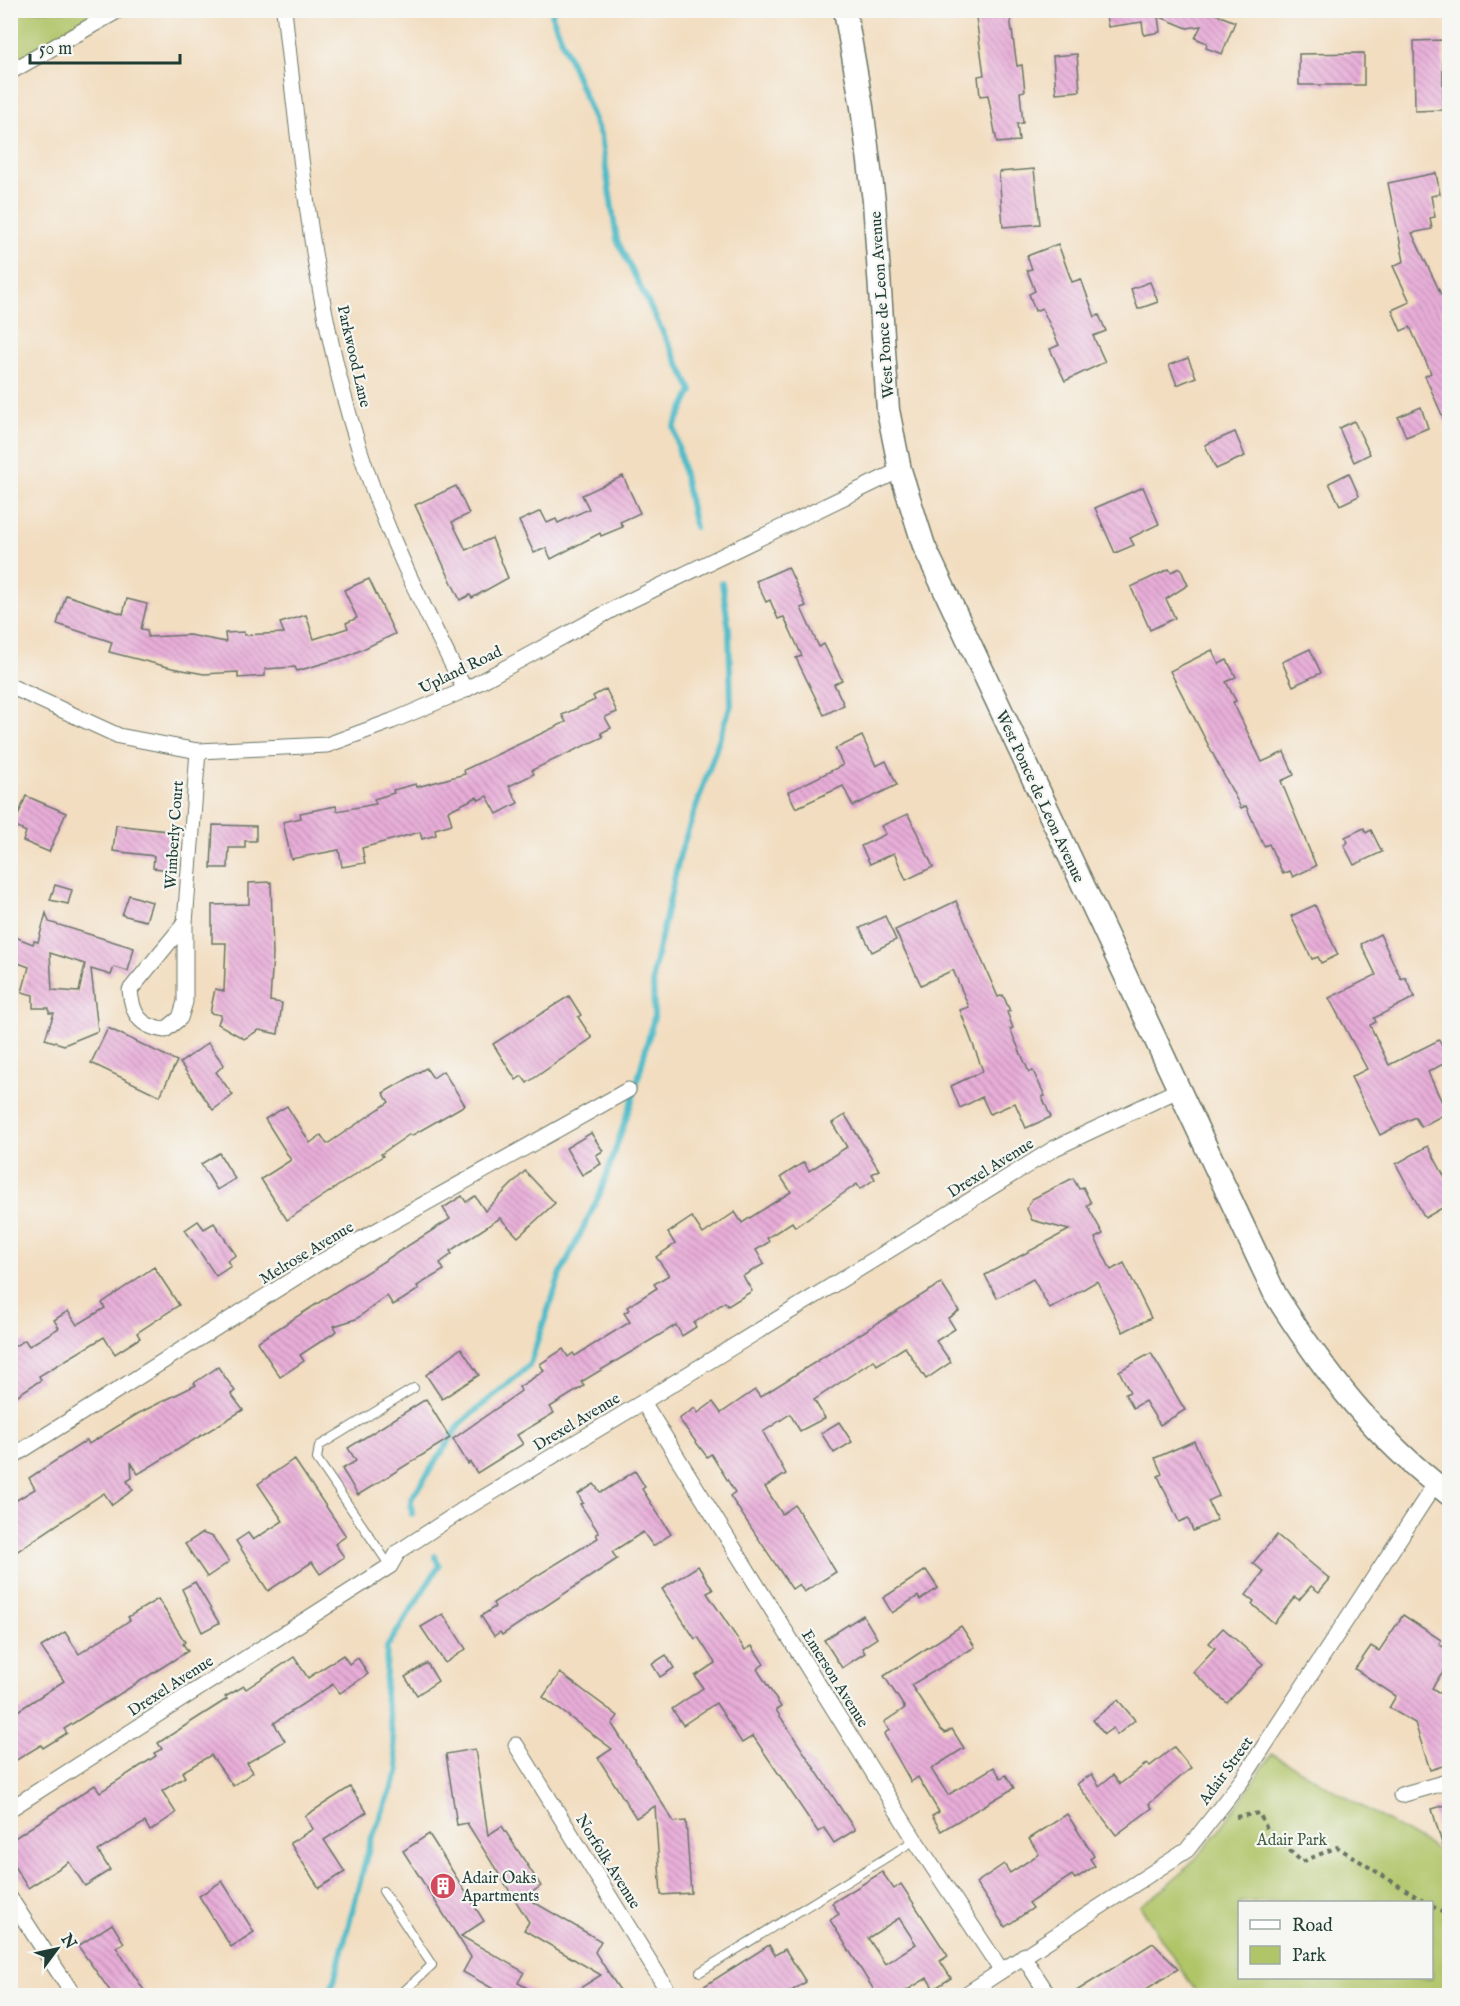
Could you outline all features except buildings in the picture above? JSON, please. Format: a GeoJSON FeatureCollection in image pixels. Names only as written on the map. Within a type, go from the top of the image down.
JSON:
{"type":"FeatureCollection","features":[{"type":"Feature","properties":{"kind":"main road","name":"West Ponce de Leon Avenue"},"geometry":{"type":"LineString","coordinates":[[845,10],[867,143],[875,221],[884,375],[900,470],[914,518],[942,586],[1261,1268],[1305,1343],[1364,1418],[1442,1490]]}},
{"type":"Feature","properties":{"kind":"street"},"geometry":{"type":"LineString","coordinates":[[10,72],[119,10]]}},
{"type":"Feature","properties":{"kind":"street","name":"Parkwood Lane"},"geometry":{"type":"LineString","coordinates":[[284,10],[306,208],[337,368],[365,466],[400,551],[465,690]]}},
{"type":"Feature","properties":{"kind":"street","name":"Upland Road"},"geometry":{"type":"LineString","coordinates":[[10,686],[119,736],[198,751],[327,745],[465,690],[619,606],[900,470]]}},
{"type":"Feature","properties":{"kind":"street","name":"Wimberly Court"},"geometry":{"type":"LineString","coordinates":[[185,923],[130,990],[131,1005],[138,1021],[154,1028],[165,1030],[180,1018],[185,1002],[185,923],[198,751]]}},
{"type":"Feature","properties":{"kind":"street","name":"Melrose Avenue"},"geometry":{"type":"LineString","coordinates":[[10,1458],[317,1264],[628,1090]]}},
{"type":"Feature","properties":{"kind":"street","name":"Drexel Avenue"},"geometry":{"type":"LineString","coordinates":[[10,1809],[390,1566],[398,1551],[461,1510],[643,1402],[1055,1148],[1178,1090]]}},
{"type":"Feature","properties":{"kind":"street","name":"Emerson Avenue"},"geometry":{"type":"LineString","coordinates":[[643,1402],[915,1840],[1001,1970]]}},
{"type":"Feature","properties":{"kind":"street","name":"Adair Street"},"geometry":{"type":"LineString","coordinates":[[963,1995],[1186,1850],[1242,1780],[1442,1490]]}},
{"type":"Feature","properties":{"kind":"street","name":"Norfolk Avenue"},"geometry":{"type":"LineString","coordinates":[[516,1745],[671,1995]]}},
{"type":"Feature","properties":{"kind":"street"},"geometry":{"type":"LineString","coordinates":[[1401,1795],[1449,1781]]}},
{"type":"Feature","properties":{"kind":"street"},"geometry":{"type":"LineString","coordinates":[[10,1898],[74,1995]]}},
{"type":"Feature","properties":{"kind":"street"},"geometry":{"type":"LineString","coordinates":[[1023,1956],[1049,1995]]}},
{"type":"Feature","properties":{"kind":"lane"},"geometry":{"type":"LineString","coordinates":[[390,1566],[317,1459],[320,1446],[414,1388]]}},
{"type":"Feature","properties":{"kind":"lane"},"geometry":{"type":"LineString","coordinates":[[700,1972],[915,1840]]}},
{"type":"Feature","properties":{"kind":"lane"},"geometry":{"type":"LineString","coordinates":[[383,1891],[432,1965],[402,1993],[403,1995]]}},
{"type":"Feature","properties":{"kind":"path"},"geometry":{"type":"LineString","coordinates":[[1232,1817],[1259,1813],[1267,1829],[1302,1862],[1337,1847],[1423,1901]]}},
{"type":"Feature","properties":{"kind":"path"},"geometry":{"type":"LineString","coordinates":[[1433,1907],[1449,1917]]}},
{"type":"Feature","properties":{"kind":"path"},"geometry":{"type":"LineString","coordinates":[[253,1995],[267,1995]]}},
{"type":"Feature","properties":{"kind":"green space"},"geometry":{"type":"Polygon","coordinates":[[[11,11],[126,11],[11,68],[11,11]]]}},
{"type":"Feature","properties":{"kind":"green space","name":"Adair Park"},"geometry":{"type":"Polygon","coordinates":[[[1272,1754],[1449,1857],[1449,1995],[1198,1995],[1140,1906],[1162,1890],[1198,1856],[1228,1818],[1272,1754]]]}},
{"type":"Feature","properties":{"kind":"waterway"},"geometry":{"type":"LineString","coordinates":[[10,12],[16,10]]}},
{"type":"Feature","properties":{"kind":"waterway"},"geometry":{"type":"LineString","coordinates":[[553,10],[552,16],[601,137],[617,240],[692,391],[674,427],[695,527]]}},
{"type":"Feature","properties":{"kind":"waterway"},"geometry":{"type":"LineString","coordinates":[[412,1514],[411,1499],[461,1423],[529,1366],[560,1275],[600,1194],[633,1098],[654,1017],[653,973],[680,854],[731,705],[729,629],[722,583]]}},
{"type":"Feature","properties":{"kind":"waterway"},"geometry":{"type":"LineString","coordinates":[[330,1996],[371,1840],[399,1771],[385,1696],[387,1647],[439,1566],[435,1556]]}},
{"type":"Feature","properties":{"kind":"place","name":"Adair Oaks Apartments"},"geometry":{"type":"Point","coordinates":[443,1886]}}]}
